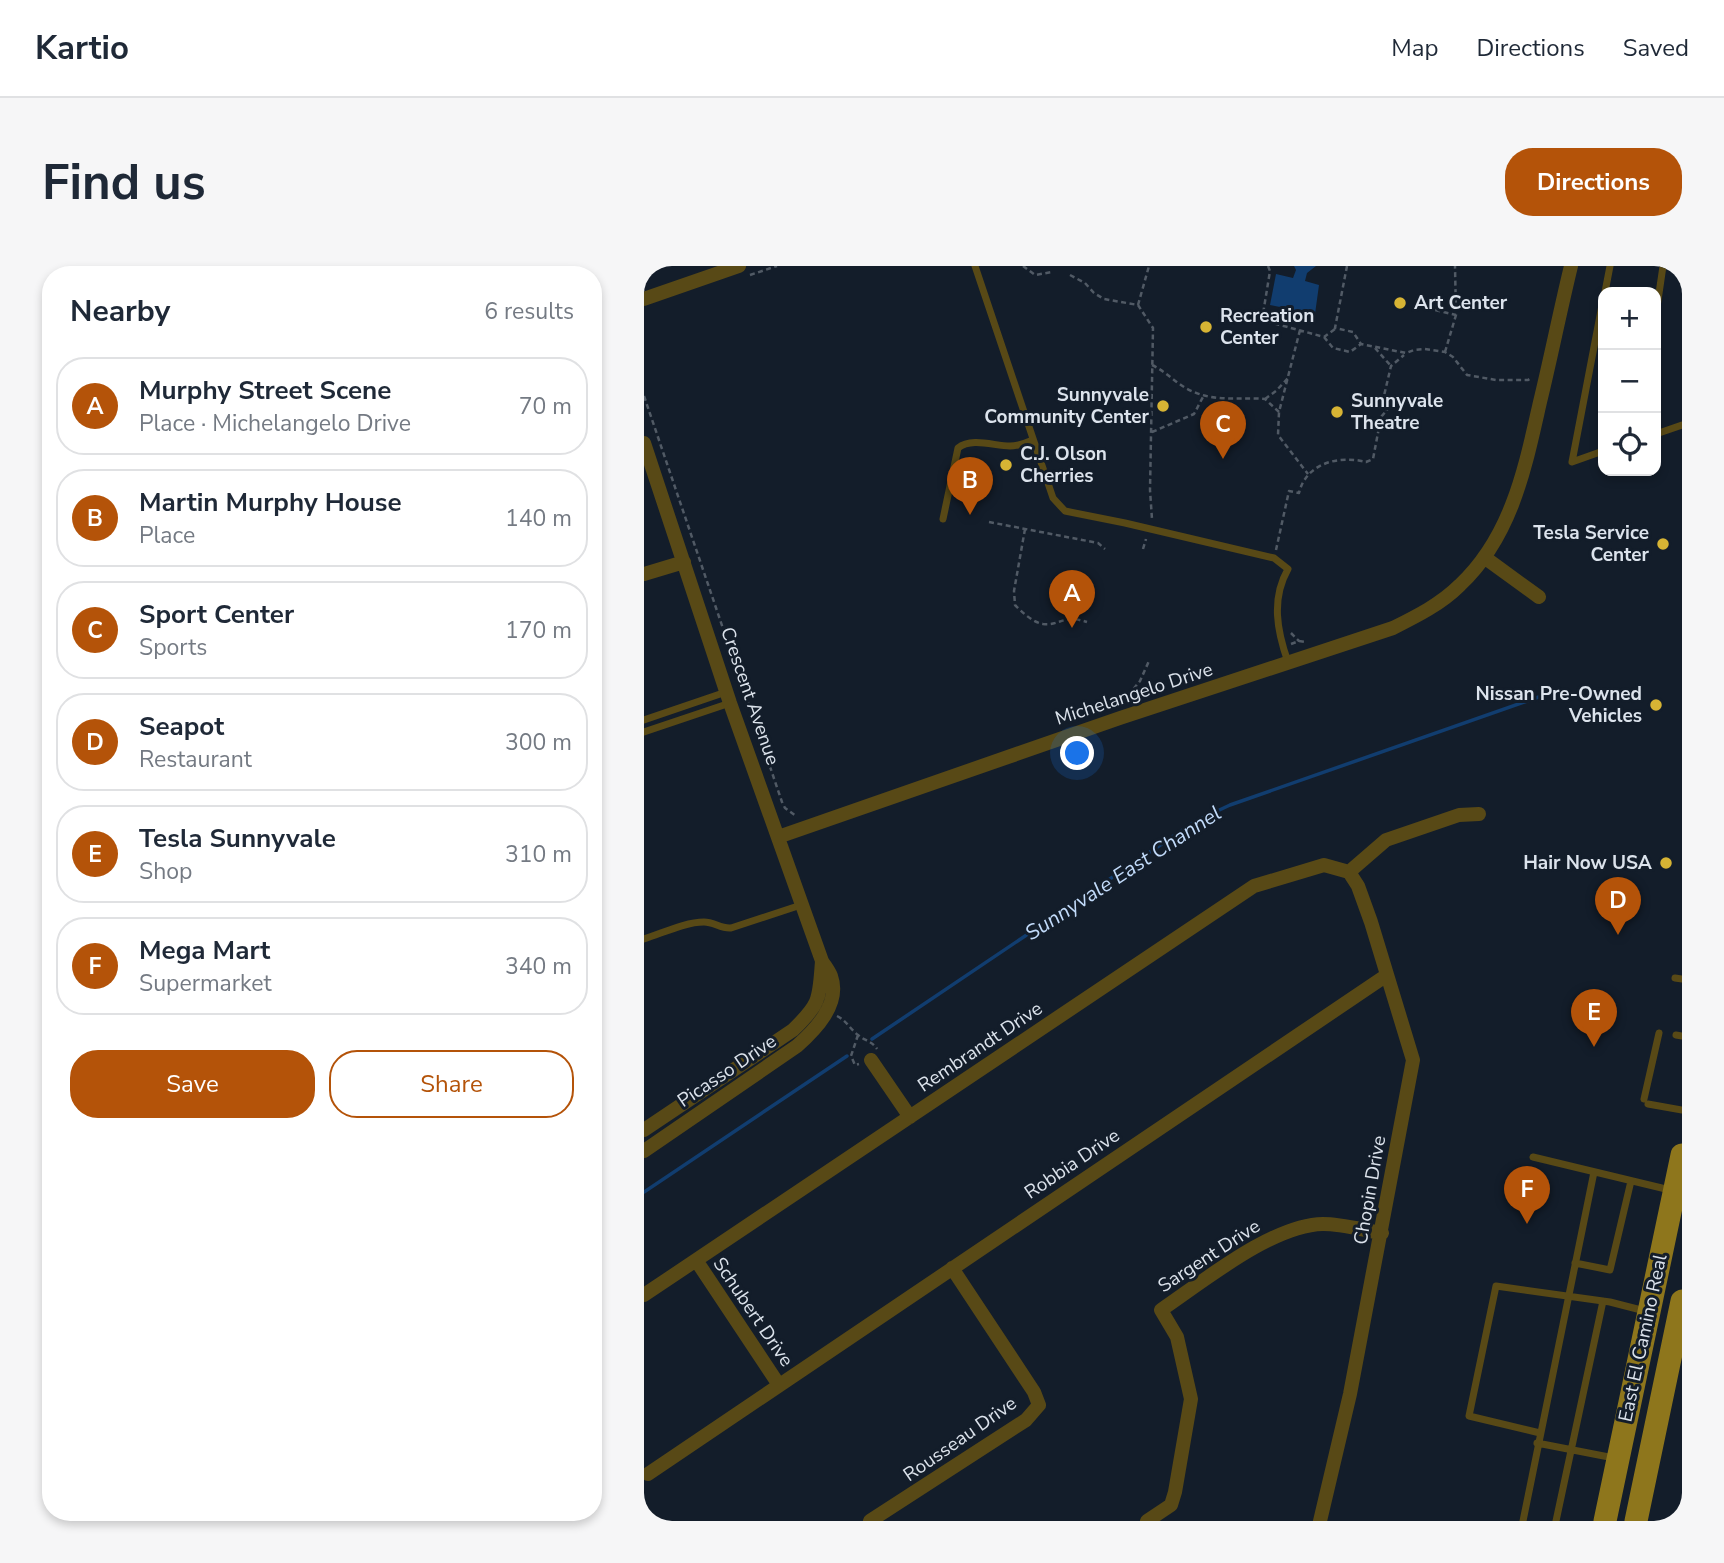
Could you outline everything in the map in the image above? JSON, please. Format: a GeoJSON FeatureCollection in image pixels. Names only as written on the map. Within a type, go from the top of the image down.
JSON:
{"type":"FeatureCollection","features":[{"type":"Feature","properties":{"kind":"main road","name":"East El Camino Real"},"geometry":{"type":"LineString","coordinates":[[1605,1521],[1682,1155]]}},
{"type":"Feature","properties":{"kind":"main road"},"geometry":{"type":"LineString","coordinates":[[1682,1223],[1670,1284],[1673,1300],[1682,1305]]}},
{"type":"Feature","properties":{"kind":"main road","name":"East El Camino Real"},"geometry":{"type":"LineString","coordinates":[[1636,1521],[1682,1305]]}},
{"type":"Feature","properties":{"kind":"main road"},"geometry":{"type":"LineString","coordinates":[[1649,1312],[1660,1322],[1663,1340],[1647,1417],[1647,1430],[1652,1446]]}},
{"type":"Feature","properties":{"kind":"street"},"geometry":{"type":"LineString","coordinates":[[644,299],[738,266]]}},
{"type":"Feature","properties":{"kind":"street","name":"Michelangelo Drive"},"geometry":{"type":"LineString","coordinates":[[778,837],[1119,718],[1393,628],[1430,609],[1460,585],[1484,557],[1512,509],[1525,468],[1571,266]]}},
{"type":"Feature","properties":{"kind":"street","name":"Crescent Avenue"},"geometry":{"type":"LineString","coordinates":[[644,443],[729,697],[822,961],[819,1013]]}},
{"type":"Feature","properties":{"kind":"street"},"geometry":{"type":"LineString","coordinates":[[1484,557],[1539,597]]}},
{"type":"Feature","properties":{"kind":"street"},"geometry":{"type":"LineString","coordinates":[[644,574],[684,562]]}},
{"type":"Feature","properties":{"kind":"street"},"geometry":{"type":"LineString","coordinates":[[1349,872],[1386,839],[1459,815],[1479,814]]}},
{"type":"Feature","properties":{"kind":"street","name":"Rembrandt Drive"},"geometry":{"type":"LineString","coordinates":[[644,1295],[1254,886],[1324,864],[1349,872]]}},
{"type":"Feature","properties":{"kind":"street","name":"Chopin Drive"},"geometry":{"type":"LineString","coordinates":[[1320,1521],[1350,1394],[1413,1060],[1359,886],[1349,872]]}},
{"type":"Feature","properties":{"kind":"street","name":"Robbia Drive"},"geometry":{"type":"LineString","coordinates":[[648,1474],[1387,975]]}},
{"type":"Feature","properties":{"kind":"street","name":"Picasso Drive"},"geometry":{"type":"LineString","coordinates":[[644,1129],[819,1013]]}},
{"type":"Feature","properties":{"kind":"street","name":"Picasso Drive"},"geometry":{"type":"LineString","coordinates":[[644,1151],[797,1046],[812,1033],[819,1013]]}},
{"type":"Feature","properties":{"kind":"street"},"geometry":{"type":"LineString","coordinates":[[871,1060],[910,1117]]}},
{"type":"Feature","properties":{"kind":"street","name":"Sargent Drive"},"geometry":{"type":"LineString","coordinates":[[1147,1521],[1171,1505],[1191,1399],[1177,1337],[1161,1310],[1263,1242],[1291,1229],[1323,1224],[1382,1233]]}},
{"type":"Feature","properties":{"kind":"street","name":"Schubert Drive"},"geometry":{"type":"LineString","coordinates":[[696,1260],[779,1385]]}},
{"type":"Feature","properties":{"kind":"street","name":"Rousseau Drive"},"geometry":{"type":"LineString","coordinates":[[870,1521],[1026,1420],[1038,1405],[1034,1392],[952,1268]]}},
{"type":"Feature","properties":{"kind":"lane"},"geometry":{"type":"LineString","coordinates":[[975,266],[1053,498],[1065,511],[1273,558],[1288,569],[1281,582],[1276,608],[1288,663]]}},
{"type":"Feature","properties":{"kind":"lane"},"geometry":{"type":"LineString","coordinates":[[1606,287],[1610,266]]}},
{"type":"Feature","properties":{"kind":"lane"},"geometry":{"type":"LineString","coordinates":[[1660,287],[1664,266]]}},
{"type":"Feature","properties":{"kind":"lane"},"geometry":{"type":"LineString","coordinates":[[1598,326],[1572,462],[1598,453]]}},
{"type":"Feature","properties":{"kind":"lane"},"geometry":{"type":"LineString","coordinates":[[1661,432],[1682,425]]}},
{"type":"Feature","properties":{"kind":"lane"},"geometry":{"type":"LineString","coordinates":[[943,519],[958,448],[963,444],[980,443],[1019,445],[1033,439]]}},
{"type":"Feature","properties":{"kind":"lane"},"geometry":{"type":"LineString","coordinates":[[644,720],[729,697]]}},
{"type":"Feature","properties":{"kind":"lane"},"geometry":{"type":"LineString","coordinates":[[644,732],[729,697]]}},
{"type":"Feature","properties":{"kind":"lane"},"geometry":{"type":"LineString","coordinates":[[644,939],[709,921],[722,929],[731,928],[802,905]]}},
{"type":"Feature","properties":{"kind":"lane"},"geometry":{"type":"LineString","coordinates":[[1659,1033],[1646,1101],[1682,1110]]}},
{"type":"Feature","properties":{"kind":"lane"},"geometry":{"type":"LineString","coordinates":[[1533,1157],[1674,1191]]}},
{"type":"Feature","properties":{"kind":"lane"},"geometry":{"type":"LineString","coordinates":[[1523,1521],[1594,1172]]}},
{"type":"Feature","properties":{"kind":"lane"},"geometry":{"type":"LineString","coordinates":[[1575,1263],[1610,1270],[1631,1181]]}},
{"type":"Feature","properties":{"kind":"lane"},"geometry":{"type":"LineString","coordinates":[[1540,1433],[1469,1416],[1496,1286],[1604,1301],[1649,1312]]}},
{"type":"Feature","properties":{"kind":"lane"},"geometry":{"type":"LineString","coordinates":[[1556,1521],[1604,1301]]}},
{"type":"Feature","properties":{"kind":"lane"},"geometry":{"type":"LineString","coordinates":[[1537,1443],[1618,1458]]}},
{"type":"Feature","properties":{"kind":"path"},"geometry":{"type":"LineString","coordinates":[[1023,266],[1035,275],[1052,272]]}},
{"type":"Feature","properties":{"kind":"path"},"geometry":{"type":"LineString","coordinates":[[1138,305],[1149,266]]}},
{"type":"Feature","properties":{"kind":"path"},"geometry":{"type":"LineString","coordinates":[[1268,266],[1270,271],[1262,320],[1324,337],[1333,348],[1350,352],[1361,344]]}},
{"type":"Feature","properties":{"kind":"path"},"geometry":{"type":"LineString","coordinates":[[1324,337],[1335,328],[1347,266]]}},
{"type":"Feature","properties":{"kind":"path"},"geometry":{"type":"LineString","coordinates":[[1445,352],[1456,315],[1455,266]]}},
{"type":"Feature","properties":{"kind":"path"},"geometry":{"type":"LineString","coordinates":[[1070,275],[1085,282],[1094,293],[1104,299],[1138,305],[1153,328],[1150,490],[1153,505],[1143,549]]}},
{"type":"Feature","properties":{"kind":"path"},"geometry":{"type":"LineString","coordinates":[[1427,308],[1456,315]]}},
{"type":"Feature","properties":{"kind":"path"},"geometry":{"type":"LineString","coordinates":[[1335,328],[1353,332],[1361,344],[1406,354]]}},
{"type":"Feature","properties":{"kind":"path"},"geometry":{"type":"LineString","coordinates":[[1300,330],[1279,412],[1278,435],[1308,474]]}},
{"type":"Feature","properties":{"kind":"path"},"geometry":{"type":"LineString","coordinates":[[1374,347],[1391,366]]}},
{"type":"Feature","properties":{"kind":"path"},"geometry":{"type":"LineString","coordinates":[[1273,558],[1289,491],[1299,493],[1308,474],[1319,466],[1342,459],[1366,462],[1373,459],[1381,418],[1387,410],[1382,400],[1391,366],[1406,354],[1425,349],[1445,352],[1453,357],[1468,375],[1496,380],[1528,380],[1533,376],[1530,390]]}},
{"type":"Feature","properties":{"kind":"path"},"geometry":{"type":"LineString","coordinates":[[1152,365],[1192,392],[1228,400],[1238,397],[1265,398],[1290,376]]}},
{"type":"Feature","properties":{"kind":"path"},"geometry":{"type":"LineString","coordinates":[[1151,432],[1194,414],[1204,396]]}},
{"type":"Feature","properties":{"kind":"path"},"geometry":{"type":"LineString","coordinates":[[644,397],[782,802],[789,812],[802,815]]}},
{"type":"Feature","properties":{"kind":"path"},"geometry":{"type":"LineString","coordinates":[[1265,398],[1279,412]]}},
{"type":"Feature","properties":{"kind":"path"},"geometry":{"type":"LineString","coordinates":[[989,523],[1098,544],[1105,548]]}},
{"type":"Feature","properties":{"kind":"path"},"geometry":{"type":"LineString","coordinates":[[1025,529],[1014,591],[1015,605],[1029,618],[1044,624],[1073,617],[1087,622]]}},
{"type":"Feature","properties":{"kind":"path"},"geometry":{"type":"LineString","coordinates":[[1291,633],[1299,641]]}},
{"type":"Feature","properties":{"kind":"path"},"geometry":{"type":"LineString","coordinates":[[1283,647],[1299,641],[1310,642]]}},
{"type":"Feature","properties":{"kind":"path"},"geometry":{"type":"LineString","coordinates":[[1131,703],[1118,708],[1140,681],[1149,661]]}},
{"type":"Feature","properties":{"kind":"path"},"geometry":{"type":"LineString","coordinates":[[858,1035],[851,1056],[855,1065],[871,1060]]}},
{"type":"Feature","properties":{"kind":"water"},"geometry":{"type":"Polygon","coordinates":[[[1294,266],[1316,266],[1307,273],[1305,281],[1319,285],[1315,314],[1270,305],[1276,274],[1293,278],[1296,270],[1294,266]]]}},
{"type":"Feature","properties":{"kind":"waterway","name":"Sunnyvale East Channel"},"geometry":{"type":"LineString","coordinates":[[872,1039],[1196,821],[1230,805],[1553,692]]}},
{"type":"Feature","properties":{"kind":"waterway","name":"Sunnyvale East Channel"},"geometry":{"type":"LineString","coordinates":[[644,1192],[847,1056]]}},
{"type":"Feature","properties":{"kind":"place","name":"Art Center"},"geometry":{"type":"Point","coordinates":[1400,303]}},
{"type":"Feature","properties":{"kind":"place","name":"Recreation Center"},"geometry":{"type":"Point","coordinates":[1206,327]}},
{"type":"Feature","properties":{"kind":"place","name":"Sunnyvale Community Center"},"geometry":{"type":"Point","coordinates":[1163,406]}},
{"type":"Feature","properties":{"kind":"place","name":"Sunnyvale Theatre"},"geometry":{"type":"Point","coordinates":[1337,412]}},
{"type":"Feature","properties":{"kind":"place","name":"Sport Center"},"geometry":{"type":"Point","coordinates":[1223,459]}},
{"type":"Feature","properties":{"kind":"place","name":"C.J. Olson Cherries"},"geometry":{"type":"Point","coordinates":[1006,465]}},
{"type":"Feature","properties":{"kind":"place","name":"Martin Murphy House"},"geometry":{"type":"Point","coordinates":[970,515]}},
{"type":"Feature","properties":{"kind":"place","name":"Tesla Service Center"},"geometry":{"type":"Point","coordinates":[1663,544]}},
{"type":"Feature","properties":{"kind":"place","name":"Murphy Street Scene"},"geometry":{"type":"Point","coordinates":[1072,628]}},
{"type":"Feature","properties":{"kind":"place","name":"Nissan Pre-Owned Vehicles"},"geometry":{"type":"Point","coordinates":[1656,705]}},
{"type":"Feature","properties":{"kind":"place","name":"Hair Now USA"},"geometry":{"type":"Point","coordinates":[1666,863]}},
{"type":"Feature","properties":{"kind":"place","name":"Seapot"},"geometry":{"type":"Point","coordinates":[1618,935]}},
{"type":"Feature","properties":{"kind":"place","name":"Tesla Sunnyvale"},"geometry":{"type":"Point","coordinates":[1594,1047]}},
{"type":"Feature","properties":{"kind":"place","name":"Mega Mart"},"geometry":{"type":"Point","coordinates":[1527,1224]}}]}
